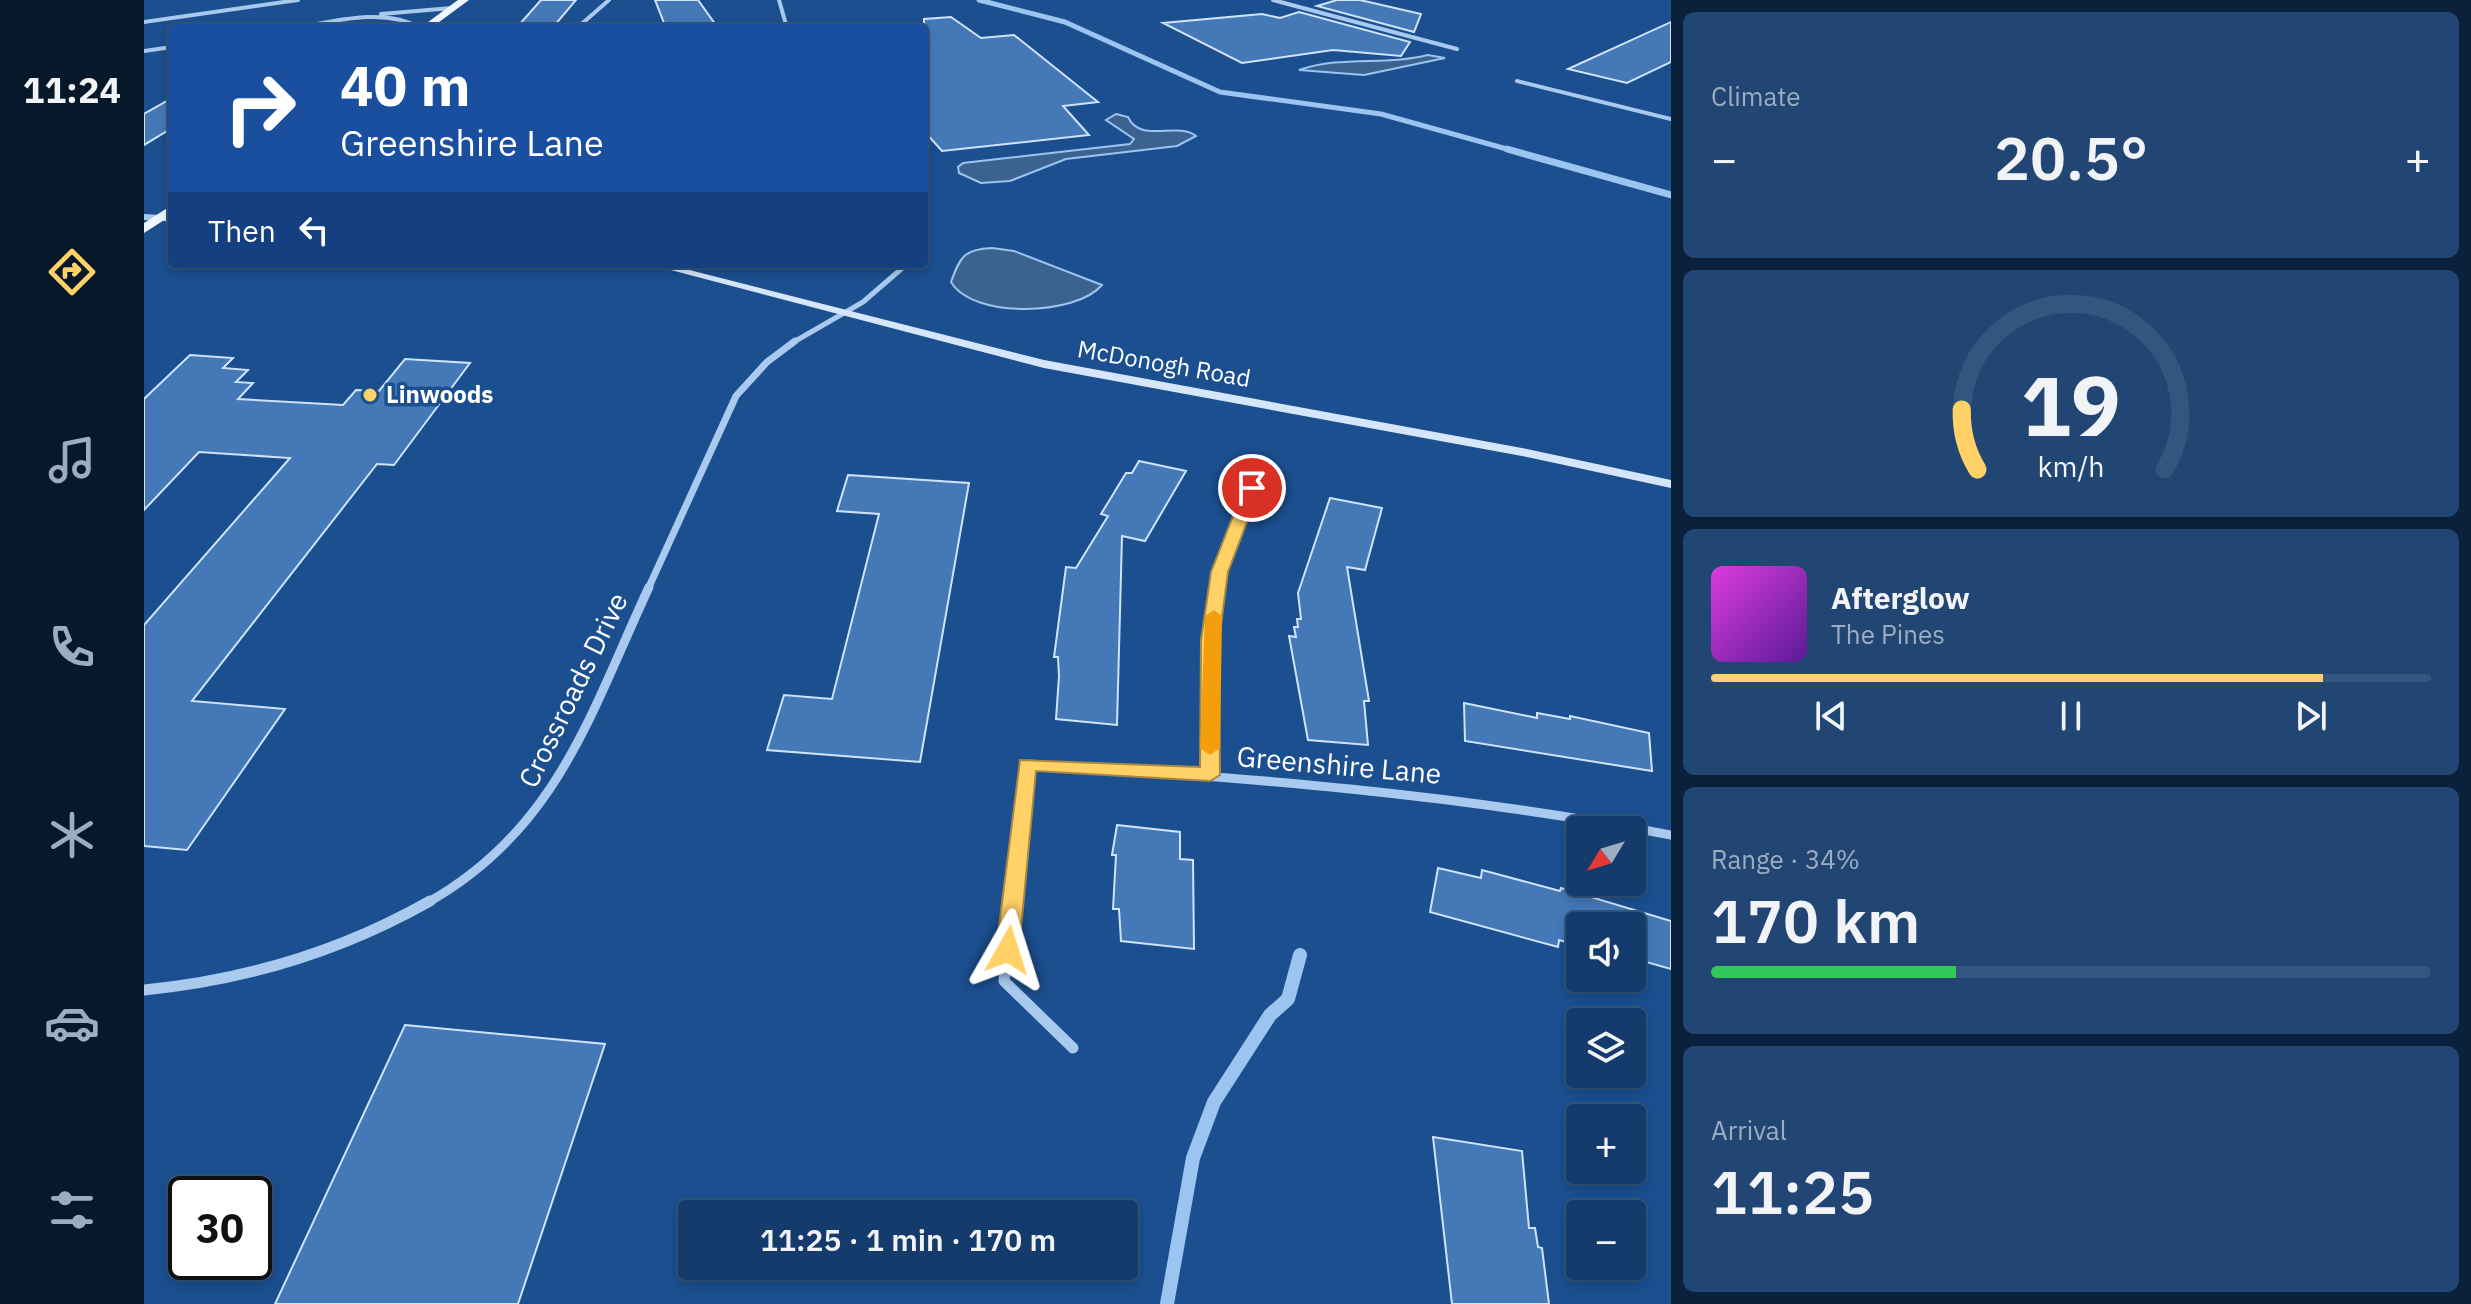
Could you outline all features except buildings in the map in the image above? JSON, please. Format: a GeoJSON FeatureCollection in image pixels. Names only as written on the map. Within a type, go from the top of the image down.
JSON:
{"type":"FeatureCollection","features":[{"type":"Feature","properties":{"kind":"main road"},"geometry":{"type":"LineString","coordinates":[[429,24],[464,0]]}},
{"type":"Feature","properties":{"kind":"main road"},"geometry":{"type":"LineString","coordinates":[[144,229],[166,218]]}},
{"type":"Feature","properties":{"kind":"main road","name":"McDonogh Road"},"geometry":{"type":"LineString","coordinates":[[668,268],[1044,364],[1527,453],[1671,484]]}},
{"type":"Feature","properties":{"kind":"street"},"geometry":{"type":"LineString","coordinates":[[144,22],[298,0]]}},
{"type":"Feature","properties":{"kind":"street"},"geometry":{"type":"LineString","coordinates":[[582,24],[609,0]]}},
{"type":"Feature","properties":{"kind":"street"},"geometry":{"type":"LineString","coordinates":[[779,0],[786,24]]}},
{"type":"Feature","properties":{"kind":"street"},"geometry":{"type":"LineString","coordinates":[[1273,0],[1457,49]]}},
{"type":"Feature","properties":{"kind":"street"},"geometry":{"type":"LineString","coordinates":[[322,24],[411,9],[452,8]]}},
{"type":"Feature","properties":{"kind":"street"},"geometry":{"type":"LineString","coordinates":[[335,22],[402,18],[415,24]]}},
{"type":"Feature","properties":{"kind":"street"},"geometry":{"type":"LineString","coordinates":[[144,51],[168,48]]}},
{"type":"Feature","properties":{"kind":"street"},"geometry":{"type":"LineString","coordinates":[[1517,81],[1671,119]]}},
{"type":"Feature","properties":{"kind":"street"},"geometry":{"type":"LineString","coordinates":[[144,217],[166,218]]}},
{"type":"Feature","properties":{"kind":"street","name":"Crossroads Drive"},"geometry":{"type":"LineString","coordinates":[[144,990],[236,978],[335,947],[423,904],[517,835],[547,800],[567,765],[736,396],[772,357],[880,289],[903,268]]}},
{"type":"Feature","properties":{"kind":"street"},"geometry":{"type":"LineString","coordinates":[[1210,775],[1210,640],[1219,572],[1252,488]]}},
{"type":"Feature","properties":{"kind":"street","name":"Greenshire Lane"},"geometry":{"type":"LineString","coordinates":[[1073,1048],[1004,981],[1027,764],[1210,775],[1504,803],[1671,835]]}},
{"type":"Feature","properties":{"kind":"water"},"geometry":{"type":"Polygon","coordinates":[[[1428,55],[1445,58],[1364,75],[1299,70],[1331,63],[1428,55]]]}},
{"type":"Feature","properties":{"kind":"water"},"geometry":{"type":"Polygon","coordinates":[[[1116,114],[1128,117],[1141,129],[1179,130],[1196,136],[1177,146],[1066,159],[1010,181],[981,183],[959,173],[958,167],[963,163],[1130,144],[1134,139],[1106,120],[1116,114]]]}},
{"type":"Feature","properties":{"kind":"water"},"geometry":{"type":"Polygon","coordinates":[[[992,248],[1014,251],[1102,285],[1071,303],[1049,307],[1025,309],[980,302],[963,294],[951,282],[964,256],[975,250],[992,248]]]}},
{"type":"Feature","properties":{"kind":"waterway"},"geometry":{"type":"LineString","coordinates":[[979,0],[1065,22],[1220,92],[1381,114],[1514,151]]}},
{"type":"Feature","properties":{"kind":"waterway"},"geometry":{"type":"LineString","coordinates":[[1507,149],[1671,195]]}},
{"type":"Feature","properties":{"kind":"waterway"},"geometry":{"type":"LineString","coordinates":[[1167,1304],[1193,1158],[1214,1102],[1270,1015],[1288,999],[1300,955]]}},
{"type":"Feature","properties":{"kind":"slow traffic"},"geometry":{"type":"LineString","coordinates":[[1210,748],[1210,640],[1214,616]]}},
{"type":"Feature","properties":{"kind":"place","name":"Linwoods"},"geometry":{"type":"Point","coordinates":[370,395]}},
{"type":"Feature","properties":{"kind":"route"},"geometry":{"type":"LineString","coordinates":[[1008,950],[1027,764],[1210,775],[1210,640],[1219,572],[1252,488]]}}]}
